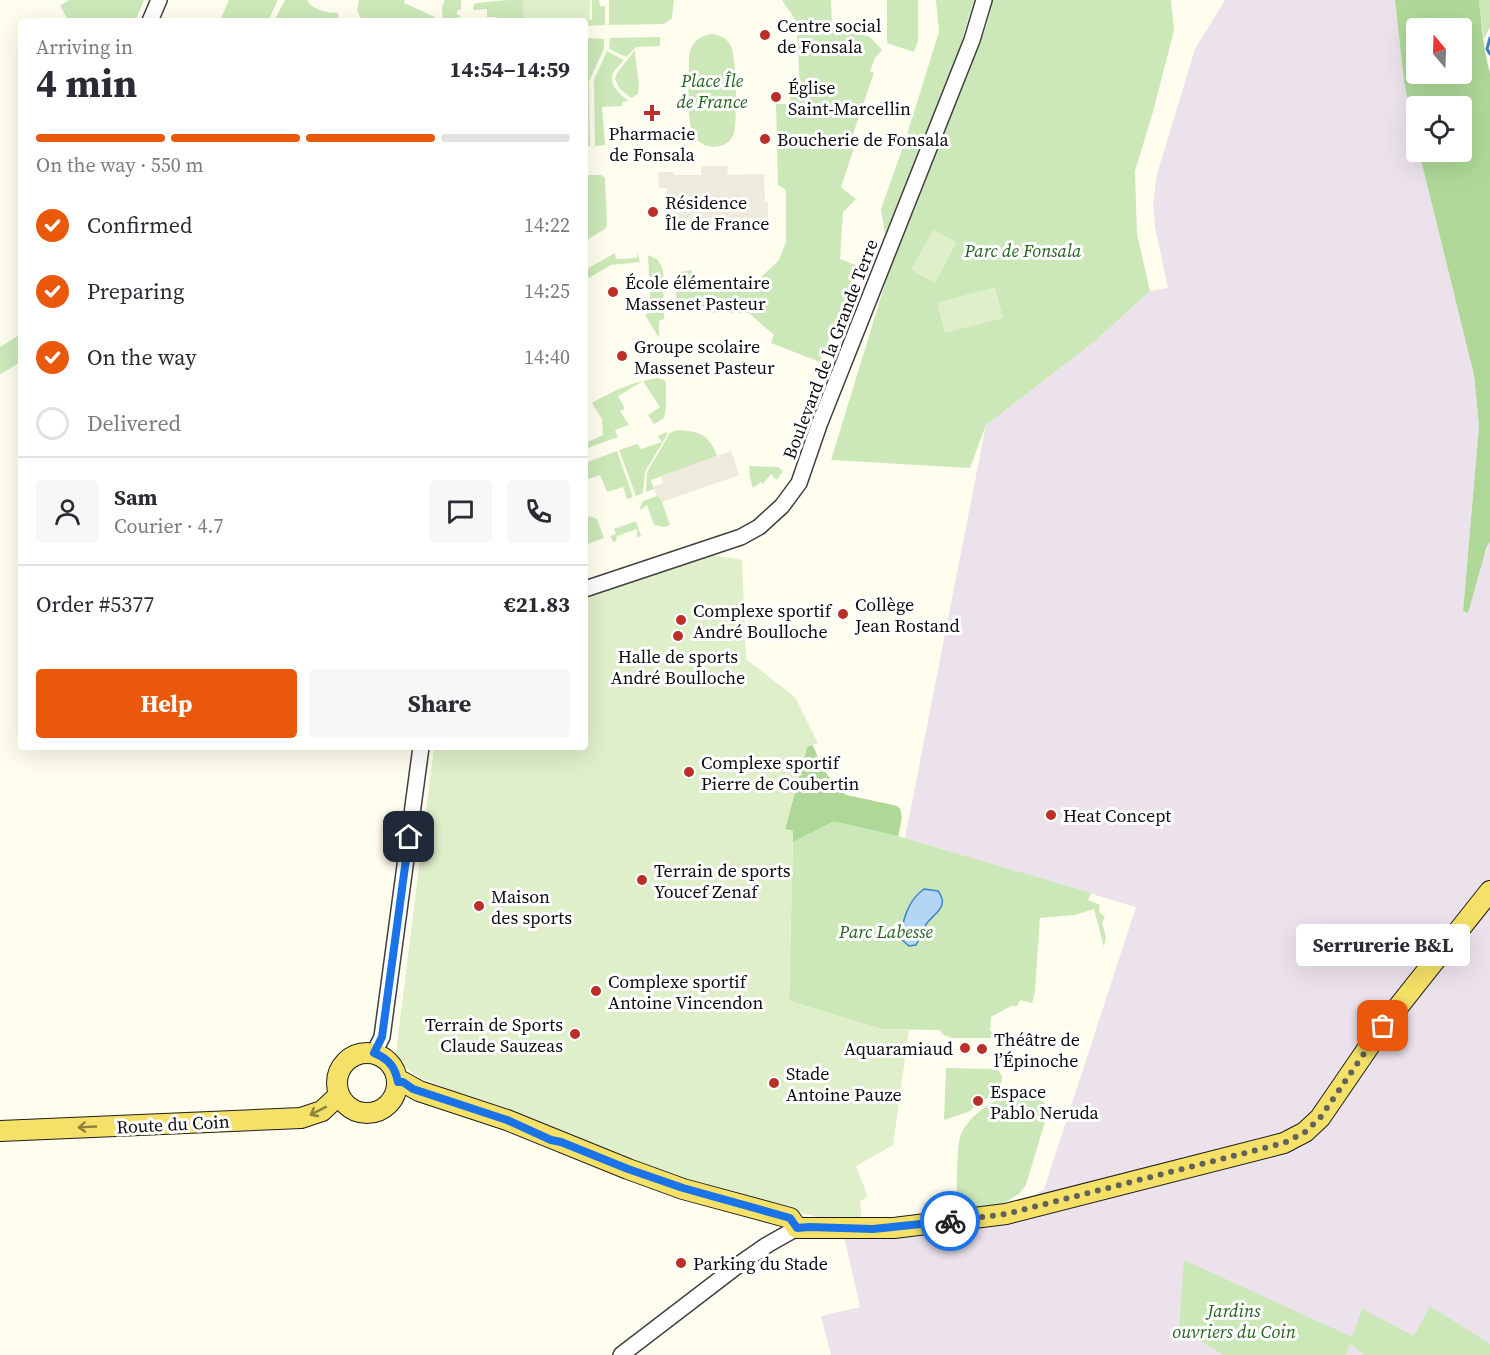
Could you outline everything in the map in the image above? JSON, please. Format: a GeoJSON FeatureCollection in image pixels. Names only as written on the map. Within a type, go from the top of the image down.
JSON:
{"type":"FeatureCollection","features":[{"type":"Feature","properties":{"kind":"main road"},"geometry":{"type":"LineString","coordinates":[[398,1082],[507,1120],[628,1169],[683,1188],[790,1218],[797,1228],[894,1228],[1006,1214],[1284,1143],[1305,1132],[1320,1118],[1383,1026],[1490,891]]}},
{"type":"Feature","properties":{"kind":"main road"},"geometry":{"type":"LineString","coordinates":[[364,1053],[374,1053],[390,1063],[396,1072],[398,1082],[396,1096],[381,1111],[362,1113],[352,1110],[345,1104],[339,1095],[337,1082],[339,1071],[348,1059],[364,1053]]}},
{"type":"Feature","properties":{"kind":"main road","name":"Route du Coin"},"geometry":{"type":"LineString","coordinates":[[0,1131],[302,1118],[322,1111],[339,1095]]}},
{"type":"Feature","properties":{"kind":"street"},"geometry":{"type":"LineString","coordinates":[[151,18],[159,0]]}},
{"type":"Feature","properties":{"kind":"street","name":"Boulevard de la Grande Terre"},"geometry":{"type":"LineString","coordinates":[[588,588],[741,537],[767,521],[792,494],[803,474],[819,425],[972,40],[984,0]]}},
{"type":"Feature","properties":{"kind":"street"},"geometry":{"type":"LineString","coordinates":[[374,1053],[382,1037],[421,750]]}},
{"type":"Feature","properties":{"kind":"street"},"geometry":{"type":"LineString","coordinates":[[621,1355],[741,1263],[797,1228]]}},
{"type":"Feature","properties":{"kind":"shaded area"},"geometry":{"type":"Polygon","coordinates":[[[1225,0],[1395,0],[1407,96],[1406,162],[1421,162],[1474,375],[1479,426],[1463,611],[1490,541],[1490,1355],[831,1355],[821,1316],[860,1307],[843,1232],[1006,1214],[1044,1189],[1136,907],[905,838],[986,425],[1094,342],[1150,291],[1168,288],[1155,227],[1153,204],[1157,174],[1195,49],[1225,0]]]}},
{"type":"Feature","properties":{"kind":"shaded area"},"geometry":{"type":"Polygon","coordinates":[[[701,166],[727,166],[728,175],[764,174],[768,218],[667,221],[667,188],[659,188],[658,172],[673,172],[674,175],[701,175],[701,166]]]}},
{"type":"Feature","properties":{"kind":"shaded area"},"geometry":{"type":"Polygon","coordinates":[[[731,451],[739,475],[662,502],[657,496],[653,487],[663,483],[661,476],[731,451]]]}},
{"type":"Feature","properties":{"kind":"green space"},"geometry":{"type":"Polygon","coordinates":[[[69,0],[144,0],[136,18],[67,18],[60,6],[69,0]]]}},
{"type":"Feature","properties":{"kind":"green space"},"geometry":{"type":"Polygon","coordinates":[[[229,0],[278,0],[269,18],[221,18],[229,0]]]}},
{"type":"Feature","properties":{"kind":"green space"},"geometry":{"type":"Polygon","coordinates":[[[285,0],[307,0],[320,10],[338,13],[339,18],[276,18],[285,0]]]}},
{"type":"Feature","properties":{"kind":"green space"},"geometry":{"type":"Polygon","coordinates":[[[359,0],[405,0],[404,3],[435,18],[361,18],[357,10],[359,0]]]}},
{"type":"Feature","properties":{"kind":"green space"},"geometry":{"type":"Polygon","coordinates":[[[445,0],[461,0],[461,9],[457,11],[460,17],[443,18],[442,7],[445,0]]]}},
{"type":"Feature","properties":{"kind":"green space"},"geometry":{"type":"Polygon","coordinates":[[[523,0],[524,18],[487,17],[487,9],[473,10],[474,4],[523,0]]]}},
{"type":"Feature","properties":{"kind":"green space"},"geometry":{"type":"Polygon","coordinates":[[[523,0],[590,0],[590,20],[588,18],[523,18],[523,0]]]}},
{"type":"Feature","properties":{"kind":"green space"},"geometry":{"type":"Polygon","coordinates":[[[592,0],[599,0],[600,6],[605,6],[605,25],[588,26],[588,20],[592,20],[592,0]]]}},
{"type":"Feature","properties":{"kind":"green space"},"geometry":{"type":"Polygon","coordinates":[[[609,0],[674,0],[672,18],[664,24],[609,25],[609,0]]]}},
{"type":"Feature","properties":{"kind":"green space"},"geometry":{"type":"Polygon","coordinates":[[[782,0],[831,0],[832,25],[870,37],[882,50],[875,58],[870,71],[874,73],[852,137],[857,139],[841,187],[856,199],[843,212],[840,259],[858,266],[820,362],[771,343],[774,335],[749,313],[676,312],[676,273],[692,270],[693,286],[753,285],[779,260],[786,242],[786,190],[778,185],[776,104],[790,104],[790,90],[800,89],[795,19],[782,0]]]}},
{"type":"Feature","properties":{"kind":"green space"},"geometry":{"type":"Polygon","coordinates":[[[887,0],[918,0],[918,41],[914,52],[887,43],[887,0]]]}},
{"type":"Feature","properties":{"kind":"green space"},"geometry":{"type":"Polygon","coordinates":[[[936,0],[974,0],[960,47],[885,235],[881,209],[939,32],[936,0]]]}},
{"type":"Feature","properties":{"kind":"green space","name":"Parc de Fonsala"},"geometry":{"type":"Polygon","coordinates":[[[992,0],[1171,0],[1174,30],[1135,171],[1137,234],[1150,291],[1094,342],[986,425],[970,468],[831,460],[888,274],[987,24],[992,0]]]}},
{"type":"Feature","properties":{"kind":"green space"},"geometry":{"type":"Polygon","coordinates":[[[1395,0],[1479,0],[1484,46],[1490,73],[1490,541],[1468,613],[1463,611],[1479,426],[1474,375],[1421,162],[1472,162],[1472,96],[1407,96],[1395,0]]]}},
{"type":"Feature","properties":{"kind":"green space"},"geometry":{"type":"Polygon","coordinates":[[[1479,0],[1490,0],[1490,27],[1484,39],[1479,0]]]}},
{"type":"Feature","properties":{"kind":"green space","name":"Place Île de France"},"geometry":{"type":"Polygon","coordinates":[[[712,34],[723,37],[731,46],[736,103],[735,126],[731,139],[726,144],[713,147],[700,142],[692,131],[688,95],[691,48],[699,39],[712,34]]]}},
{"type":"Feature","properties":{"kind":"green space"},"geometry":{"type":"Polygon","coordinates":[[[660,37],[660,46],[636,47],[626,57],[609,49],[610,38],[660,37]]]}},
{"type":"Feature","properties":{"kind":"green space"},"geometry":{"type":"Polygon","coordinates":[[[588,38],[604,39],[604,49],[589,81],[590,146],[588,146],[588,38]]]}},
{"type":"Feature","properties":{"kind":"green space"},"geometry":{"type":"Polygon","coordinates":[[[635,50],[639,89],[638,94],[631,98],[620,89],[615,79],[635,50]]]}},
{"type":"Feature","properties":{"kind":"green space"},"geometry":{"type":"Polygon","coordinates":[[[607,51],[624,60],[613,73],[612,81],[618,91],[630,101],[622,102],[622,106],[602,107],[605,145],[595,146],[594,80],[607,51]]]}},
{"type":"Feature","properties":{"kind":"green space"},"geometry":{"type":"Polygon","coordinates":[[[588,175],[601,175],[605,178],[607,225],[605,229],[588,239],[588,175]]]}},
{"type":"Feature","properties":{"kind":"green space"},"geometry":{"type":"Polygon","coordinates":[[[933,230],[957,242],[935,283],[911,270],[933,230]]]}},
{"type":"Feature","properties":{"kind":"green space"},"geometry":{"type":"Polygon","coordinates":[[[637,252],[640,262],[611,265],[588,278],[588,268],[615,253],[616,259],[637,258],[637,252]]]}},
{"type":"Feature","properties":{"kind":"green space"},"geometry":{"type":"Polygon","coordinates":[[[648,255],[658,260],[663,270],[664,319],[659,321],[659,338],[645,315],[651,311],[648,255]]]}},
{"type":"Feature","properties":{"kind":"green space"},"geometry":{"type":"Polygon","coordinates":[[[995,287],[1003,318],[945,333],[937,303],[995,287]]]}},
{"type":"Feature","properties":{"kind":"green space"},"geometry":{"type":"Polygon","coordinates":[[[18,336],[18,364],[0,374],[0,347],[18,336]]]}},
{"type":"Feature","properties":{"kind":"green space"},"geometry":{"type":"Polygon","coordinates":[[[658,378],[666,383],[664,418],[654,424],[648,415],[660,407],[643,381],[618,396],[625,409],[620,411],[629,425],[615,430],[618,437],[588,448],[588,442],[603,435],[602,419],[592,403],[641,381],[658,378]]]}},
{"type":"Feature","properties":{"kind":"green space"},"geometry":{"type":"Polygon","coordinates":[[[677,430],[691,431],[707,438],[717,456],[651,480],[654,489],[646,492],[647,472],[670,433],[677,430]]]}},
{"type":"Feature","properties":{"kind":"green space"},"geometry":{"type":"Polygon","coordinates":[[[667,432],[667,435],[645,472],[643,493],[636,496],[619,450],[637,444],[641,449],[662,442],[658,436],[667,432]]]}},
{"type":"Feature","properties":{"kind":"green space"},"geometry":{"type":"Polygon","coordinates":[[[617,451],[633,497],[627,499],[623,487],[607,492],[600,475],[588,479],[588,462],[617,451]]]}},
{"type":"Feature","properties":{"kind":"green space"},"geometry":{"type":"Polygon","coordinates":[[[749,466],[778,467],[783,471],[777,480],[771,474],[763,484],[761,482],[753,488],[749,466]]]}},
{"type":"Feature","properties":{"kind":"green space"},"geometry":{"type":"Polygon","coordinates":[[[657,496],[661,499],[670,525],[665,527],[654,525],[647,505],[641,510],[640,508],[643,501],[657,496]]]}},
{"type":"Feature","properties":{"kind":"green space"},"geometry":{"type":"Polygon","coordinates":[[[588,516],[597,519],[604,538],[588,544],[588,516]]]}},
{"type":"Feature","properties":{"kind":"green space"},"geometry":{"type":"Polygon","coordinates":[[[636,521],[641,536],[637,538],[637,529],[617,536],[616,541],[613,542],[610,536],[616,534],[614,529],[636,521]]]}},
{"type":"Feature","properties":{"kind":"green space","name":"Complexe sportif Antoine Vincendon"},"geometry":{"type":"Polygon","coordinates":[[[706,554],[742,560],[746,659],[795,697],[818,743],[807,747],[785,829],[793,831],[789,1001],[881,1029],[909,1030],[893,1145],[856,1166],[868,1197],[860,1201],[862,1221],[824,1219],[677,1178],[417,1076],[402,1065],[396,1053],[434,750],[588,750],[588,596],[706,554]]]}},
{"type":"Feature","properties":{"kind":"green space","name":"Parc Labesse"},"geometry":{"type":"Polygon","coordinates":[[[812,744],[830,778],[846,795],[900,808],[902,817],[898,836],[1091,893],[1088,900],[1100,905],[1099,912],[1105,917],[1102,923],[1106,937],[1104,947],[1094,909],[1075,915],[1040,918],[1035,991],[1032,1003],[1020,1000],[1017,1006],[1011,1006],[991,1017],[990,1031],[997,1032],[997,1038],[951,1038],[942,1034],[940,1030],[881,1029],[789,1001],[793,832],[812,744]]]}},
{"type":"Feature","properties":{"kind":"green space"},"geometry":{"type":"Polygon","coordinates":[[[812,744],[830,778],[846,795],[897,806],[901,816],[898,836],[834,821],[793,842],[793,831],[785,829],[807,747],[812,744]]]}},
{"type":"Feature","properties":{"kind":"green space"},"geometry":{"type":"Polygon","coordinates":[[[946,1068],[997,1069],[1002,1076],[1001,1088],[968,1112],[944,1120],[946,1068]]]}},
{"type":"Feature","properties":{"kind":"green space"},"geometry":{"type":"Polygon","coordinates":[[[1029,1089],[1036,1091],[1047,1107],[1044,1107],[1041,1116],[1046,1118],[1026,1185],[1019,1194],[994,1209],[957,1214],[959,1139],[966,1125],[990,1104],[1029,1089]]]}},
{"type":"Feature","properties":{"kind":"green space","name":"Jardins ouvriers du Coin"},"geometry":{"type":"Polygon","coordinates":[[[1184,1260],[1352,1337],[1362,1309],[1414,1336],[1430,1306],[1490,1344],[1490,1355],[1364,1355],[1350,1344],[1346,1355],[1224,1355],[1179,1329],[1184,1260]]]}},
{"type":"Feature","properties":{"kind":"water"},"geometry":{"type":"Polygon","coordinates":[[[924,889],[938,891],[942,905],[925,926],[916,945],[909,946],[901,939],[904,918],[914,899],[924,889]]]}},
{"type":"Feature","properties":{"kind":"waterway"},"geometry":{"type":"LineString","coordinates":[[1490,38],[1487,49],[1490,54]]}},
{"type":"Feature","properties":{"kind":"way so far"},"geometry":{"type":"LineString","coordinates":[[950,1221],[1006,1214],[1284,1143],[1305,1132],[1320,1118],[1383,1026]]}},
{"type":"Feature","properties":{"kind":"place","name":"Centre social de Fonsala"},"geometry":{"type":"Point","coordinates":[765,35]}},
{"type":"Feature","properties":{"kind":"place","name":"Église Saint-Marcellin"},"geometry":{"type":"Point","coordinates":[776,97]}},
{"type":"Feature","properties":{"kind":"place","name":"Pharmacie de Fonsala"},"geometry":{"type":"Point","coordinates":[652,113]}},
{"type":"Feature","properties":{"kind":"place","name":"Boucherie de Fonsala"},"geometry":{"type":"Point","coordinates":[765,139]}},
{"type":"Feature","properties":{"kind":"place","name":"Résidence Île de France"},"geometry":{"type":"Point","coordinates":[653,212]}},
{"type":"Feature","properties":{"kind":"place","name":"École élémentaire Massenet Pasteur"},"geometry":{"type":"Point","coordinates":[613,292]}},
{"type":"Feature","properties":{"kind":"place","name":"Groupe scolaire Massenet Pasteur"},"geometry":{"type":"Point","coordinates":[622,356]}},
{"type":"Feature","properties":{"kind":"place","name":"Collège Jean Rostand"},"geometry":{"type":"Point","coordinates":[843,614]}},
{"type":"Feature","properties":{"kind":"place","name":"Complexe sportif André Boulloche"},"geometry":{"type":"Point","coordinates":[681,620]}},
{"type":"Feature","properties":{"kind":"place","name":"Halle de sports André Boulloche"},"geometry":{"type":"Point","coordinates":[678,636]}},
{"type":"Feature","properties":{"kind":"place","name":"Complexe sportif Pierre de Coubertin"},"geometry":{"type":"Point","coordinates":[689,772]}},
{"type":"Feature","properties":{"kind":"place","name":"Heat Concept"},"geometry":{"type":"Point","coordinates":[1051,815]}},
{"type":"Feature","properties":{"kind":"place","name":"Terrain de sports Youcef Zenaf"},"geometry":{"type":"Point","coordinates":[642,880]}},
{"type":"Feature","properties":{"kind":"place","name":"Maison des sports"},"geometry":{"type":"Point","coordinates":[479,906]}},
{"type":"Feature","properties":{"kind":"place","name":"Complexe sportif Antoine Vincendon"},"geometry":{"type":"Point","coordinates":[596,991]}},
{"type":"Feature","properties":{"kind":"place","name":"Serrurerie B&L"},"geometry":{"type":"Point","coordinates":[1383,1026]}},
{"type":"Feature","properties":{"kind":"place","name":"Terrain de Sports Claude Sauzeas"},"geometry":{"type":"Point","coordinates":[575,1034]}},
{"type":"Feature","properties":{"kind":"place","name":"Aquaramiaud"},"geometry":{"type":"Point","coordinates":[965,1048]}},
{"type":"Feature","properties":{"kind":"place","name":"Théâtre de l’Épinoche"},"geometry":{"type":"Point","coordinates":[982,1049]}},
{"type":"Feature","properties":{"kind":"place","name":"Stade Antoine Pauze"},"geometry":{"type":"Point","coordinates":[774,1083]}},
{"type":"Feature","properties":{"kind":"place","name":"Espace Pablo Neruda"},"geometry":{"type":"Point","coordinates":[978,1101]}},
{"type":"Feature","properties":{"kind":"place","name":"Parking du Stade"},"geometry":{"type":"Point","coordinates":[681,1263]}},
{"type":"Feature","properties":{"kind":"route"},"geometry":{"type":"LineString","coordinates":[[409,837],[382,1037],[374,1053],[384,1057],[390,1063],[396,1072],[398,1082],[407,1083],[413,1089],[507,1120],[551,1140],[628,1169],[683,1188],[790,1218],[797,1228],[873,1229],[950,1221]]}}]}
